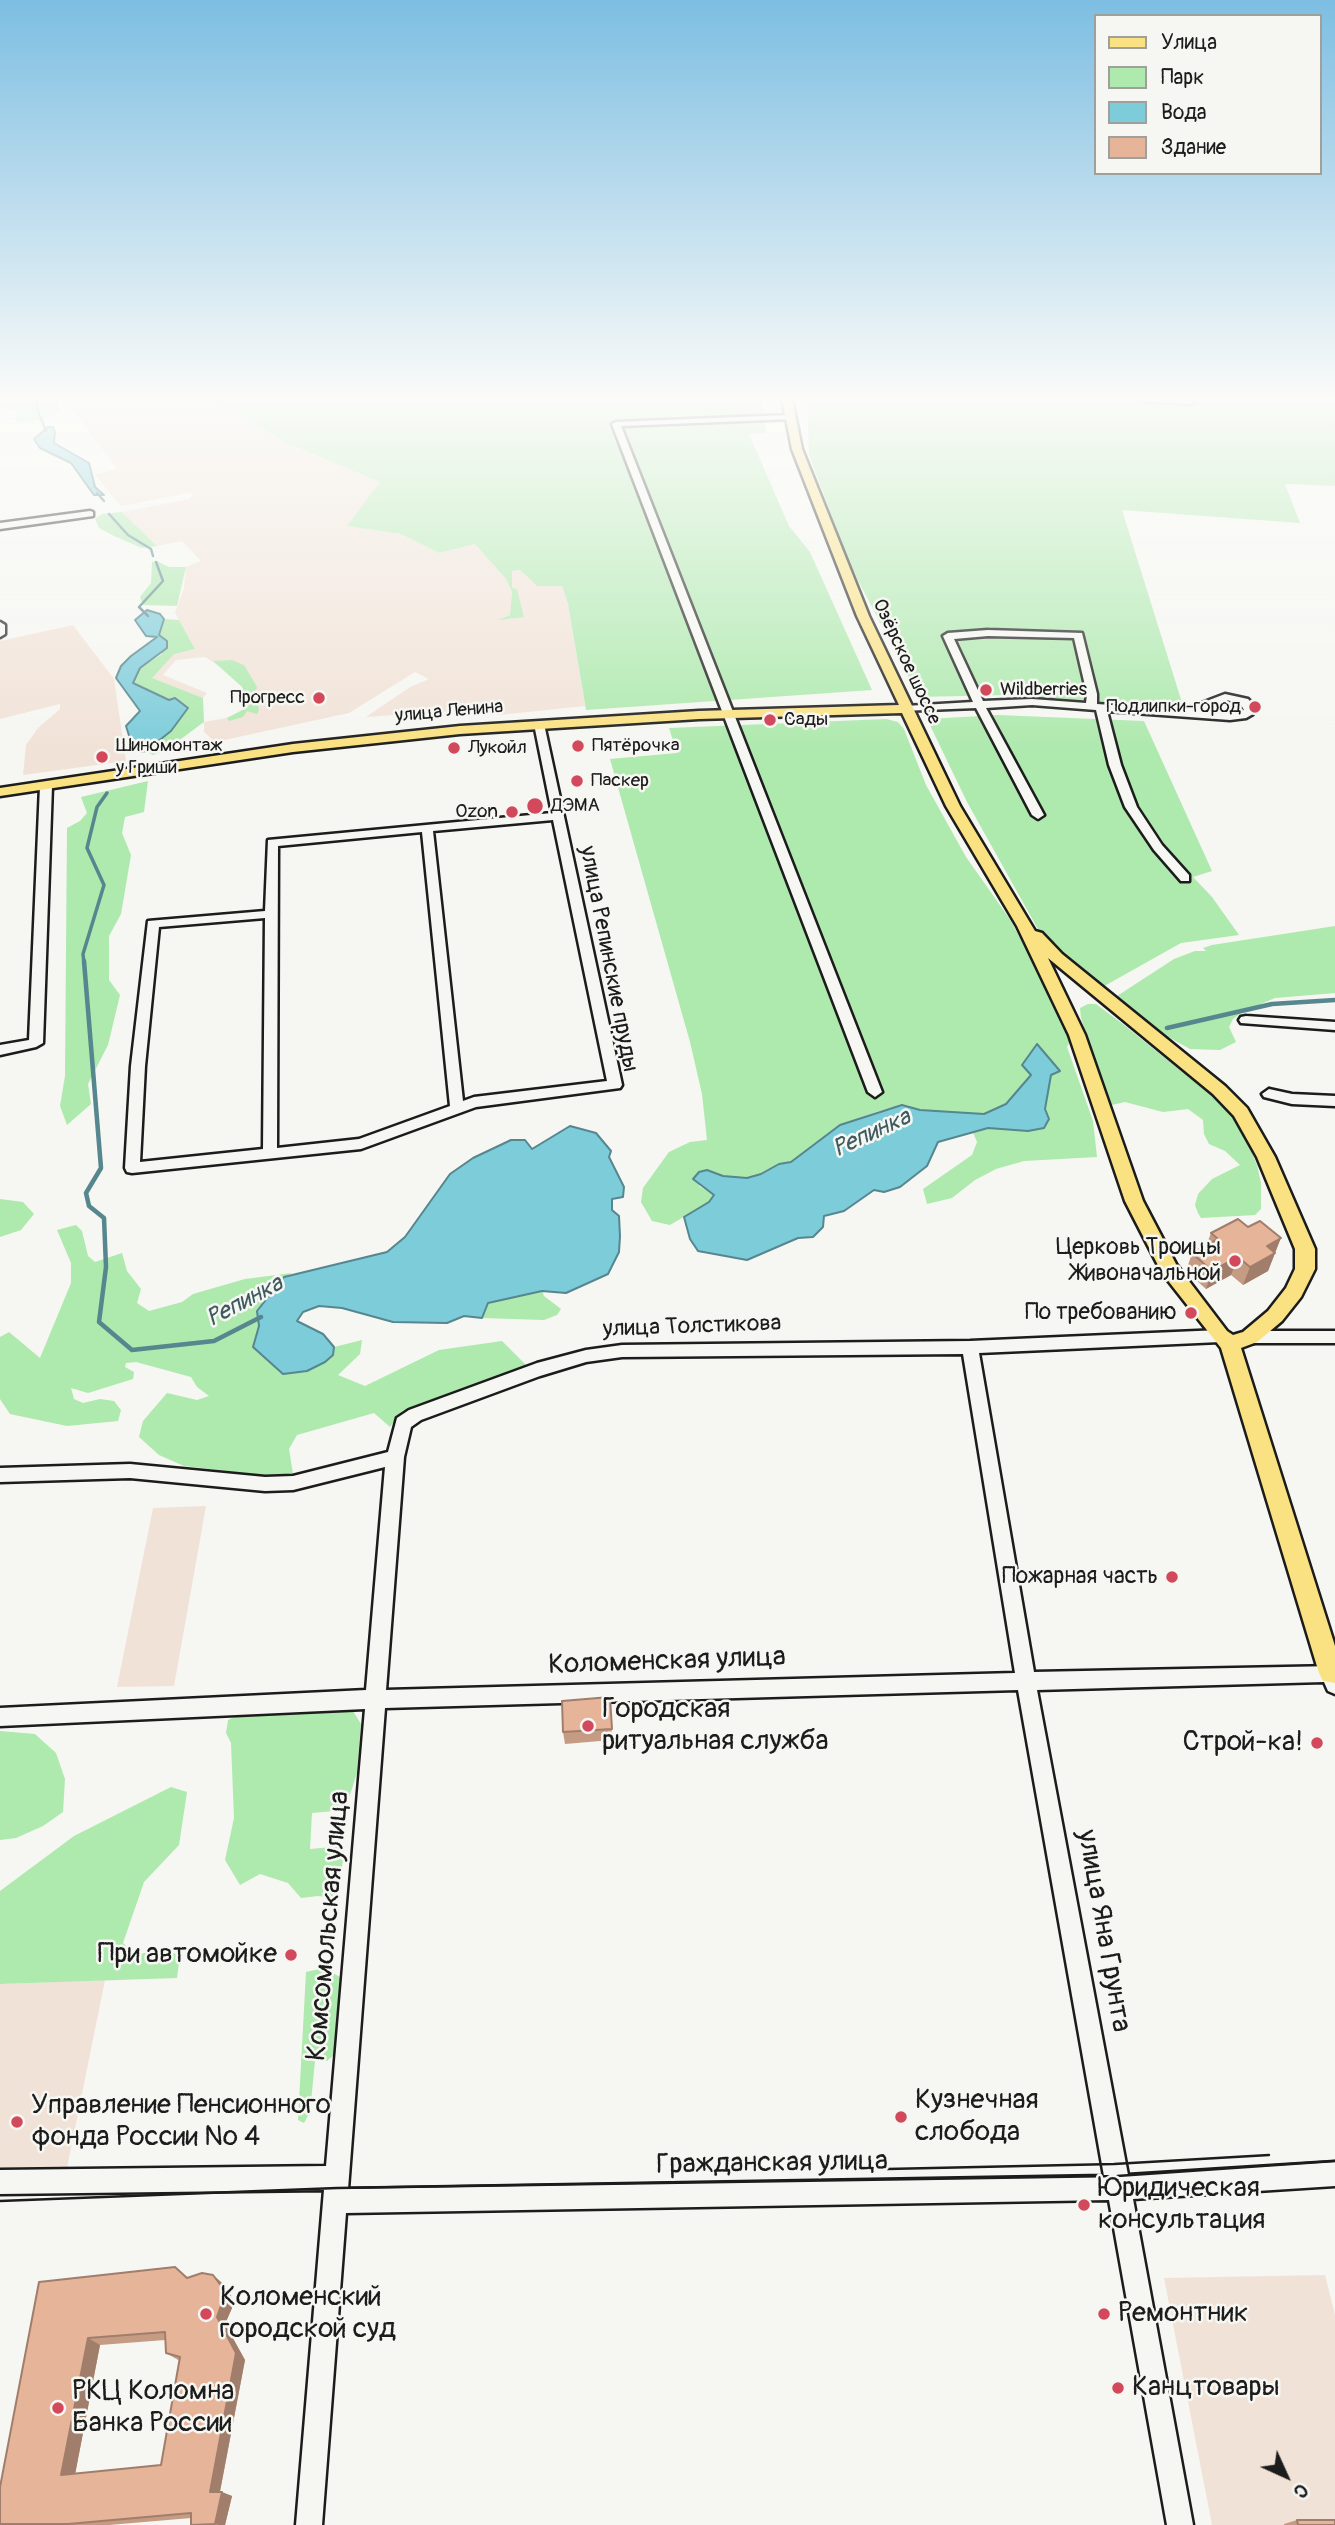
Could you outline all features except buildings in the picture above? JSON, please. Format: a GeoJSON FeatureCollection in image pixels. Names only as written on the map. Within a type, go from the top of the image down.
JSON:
{"type":"FeatureCollection","features":[{"type":"Feature","properties":{"kind":"main road","name":"Озёрское шоссе"},"geometry":{"type":"LineString","coordinates":[[822,517],[905,709],[953,806],[1025,926]]}},
{"type":"Feature","properties":{"kind":"main road","name":"улица Ленина"},"geometry":{"type":"LineString","coordinates":[[0,792],[305,746],[539,724],[728,714],[905,709]]}},
{"type":"Feature","properties":{"kind":"main road"},"geometry":{"type":"LineString","coordinates":[[1025,926],[1077,1035],[1133,1201],[1169,1268],[1233,1339],[1334,1677]]}},
{"type":"Feature","properties":{"kind":"main road"},"geometry":{"type":"LineString","coordinates":[[1025,926],[1056,957],[1219,1090],[1241,1112],[1250,1128],[1305,1249],[1305,1269],[1294,1292],[1275,1316],[1233,1339]]}},
{"type":"Feature","properties":{"kind":"street"},"geometry":{"type":"LineString","coordinates":[[0,526],[69,517]]}},
{"type":"Feature","properties":{"kind":"street"},"geometry":{"type":"LineString","coordinates":[[653,517],[875,1092]]}},
{"type":"Feature","properties":{"kind":"street"},"geometry":{"type":"LineString","coordinates":[[0,625],[0,634]]}},
{"type":"Feature","properties":{"kind":"street"},"geometry":{"type":"LineString","coordinates":[[1038,815],[979,704],[948,636],[989,633],[1078,635],[1095,705],[1132,807],[1185,878]]}},
{"type":"Feature","properties":{"kind":"street"},"geometry":{"type":"LineString","coordinates":[[905,709],[1032,702],[1230,717],[1249,712],[1250,707],[1244,701],[1225,697],[1185,713]]}},
{"type":"Feature","properties":{"kind":"street"},"geometry":{"type":"LineString","coordinates":[[270,1153],[272,843],[558,816],[539,724]]}},
{"type":"Feature","properties":{"kind":"street"},"geometry":{"type":"LineString","coordinates":[[0,1049],[36,1043],[46,786]]}},
{"type":"Feature","properties":{"kind":"street","name":"улица Репинские пруды"},"geometry":{"type":"LineString","coordinates":[[271,914],[153,924],[138,1066],[132,1168],[361,1144],[474,1102],[615,1085],[558,816]]}},
{"type":"Feature","properties":{"kind":"street"},"geometry":{"type":"LineString","coordinates":[[426,828],[457,1107]]}},
{"type":"Feature","properties":{"kind":"street"},"geometry":{"type":"LineString","coordinates":[[1247,1020],[1335,1026]]}},
{"type":"Feature","properties":{"kind":"street"},"geometry":{"type":"LineString","coordinates":[[1269,1094],[1292,1099],[1335,1101]]}},
{"type":"Feature","properties":{"kind":"street","name":"улица Толстикова"},"geometry":{"type":"LineString","coordinates":[[396,1457],[403,1423],[415,1415],[537,1370],[586,1356],[658,1350],[970,1347],[1335,1337]]}},
{"type":"Feature","properties":{"kind":"street","name":"улица Яна Грунта"},"geometry":{"type":"LineString","coordinates":[[970,1347],[1026,1682],[1180,2525]]}},
{"type":"Feature","properties":{"kind":"street"},"geometry":{"type":"LineString","coordinates":[[0,1475],[130,1471],[265,1484],[293,1483],[396,1457]]}},
{"type":"Feature","properties":{"kind":"street","name":"Комсомольская улица"},"geometry":{"type":"LineString","coordinates":[[309,2525],[396,1457]]}},
{"type":"Feature","properties":{"kind":"street","name":"Коломенская улица"},"geometry":{"type":"LineString","coordinates":[[0,1717],[377,1699],[1334,1677]]}},
{"type":"Feature","properties":{"kind":"street","name":"Гражданская улица"},"geometry":{"type":"LineString","coordinates":[[0,2182],[337,2190],[1119,2188],[1335,2174]]}},
{"type":"Feature","properties":{"kind":"shaded area"},"geometry":{"type":"Polygon","coordinates":[[[127,517],[355,517],[348,526],[401,534],[439,553],[475,544],[506,579],[512,592],[510,615],[501,619],[524,616],[512,588],[511,571],[520,570],[537,586],[562,586],[568,604],[585,706],[499,715],[482,709],[366,717],[410,687],[429,679],[415,672],[349,713],[215,742],[204,732],[204,722],[227,718],[248,708],[243,687],[229,672],[205,657],[176,660],[163,675],[207,693],[203,698],[151,678],[174,653],[195,649],[175,613],[184,588],[186,567],[201,561],[182,541],[157,546],[127,517]]]}},
{"type":"Feature","properties":{"kind":"shaded area"},"geometry":{"type":"Polygon","coordinates":[[[73,625],[114,679],[126,761],[23,775],[26,745],[38,728],[60,709],[60,704],[0,719],[0,641],[73,625]]]}},
{"type":"Feature","properties":{"kind":"shaded area"},"geometry":{"type":"Polygon","coordinates":[[[206,1506],[174,1686],[117,1687],[153,1508],[206,1506]]]}},
{"type":"Feature","properties":{"kind":"shaded area"},"geometry":{"type":"Polygon","coordinates":[[[105,1980],[66,2173],[0,2174],[0,1984],[105,1980]]]}},
{"type":"Feature","properties":{"kind":"shaded area"},"geometry":{"type":"Polygon","coordinates":[[[1325,2275],[1335,2315],[1335,2525],[1212,2525],[1164,2278],[1325,2275]]]}},
{"type":"Feature","properties":{"kind":"green space"},"geometry":{"type":"Polygon","coordinates":[[[127,517],[157,546],[142,548],[114,536],[99,528],[95,519],[127,517]]]}},
{"type":"Feature","properties":{"kind":"green space"},"geometry":{"type":"Polygon","coordinates":[[[354,517],[785,517],[810,552],[872,690],[586,710],[568,604],[562,586],[537,586],[520,570],[512,571],[512,588],[517,589],[524,617],[498,620],[510,615],[512,592],[506,579],[475,544],[439,553],[401,534],[347,526],[354,517]]]}},
{"type":"Feature","properties":{"kind":"green space"},"geometry":{"type":"Polygon","coordinates":[[[832,517],[1124,517],[1184,709],[1006,695],[919,697],[850,565],[832,517]]]}},
{"type":"Feature","properties":{"kind":"green space"},"geometry":{"type":"Polygon","coordinates":[[[1216,517],[1298,517],[1300,523],[1216,517]]]}},
{"type":"Feature","properties":{"kind":"green space"},"geometry":{"type":"Polygon","coordinates":[[[157,561],[169,567],[186,567],[177,606],[143,605],[140,597],[151,583],[152,562],[157,561]]]}},
{"type":"Feature","properties":{"kind":"green space"},"geometry":{"type":"Polygon","coordinates":[[[164,619],[179,620],[195,649],[174,654],[152,678],[203,698],[204,722],[166,750],[153,755],[146,751],[171,731],[188,708],[133,683],[140,668],[162,654],[158,636],[164,619]]]}},
{"type":"Feature","properties":{"kind":"green space"},"geometry":{"type":"Polygon","coordinates":[[[232,660],[244,665],[257,687],[255,694],[259,709],[257,714],[247,711],[243,717],[229,721],[227,718],[248,707],[242,687],[213,661],[232,660]]]}},
{"type":"Feature","properties":{"kind":"green space"},"geometry":{"type":"Polygon","coordinates":[[[998,715],[1144,721],[1212,871],[1193,877],[1212,897],[1239,935],[1181,943],[1099,989],[1039,931],[967,802],[927,719],[998,715]]]}},
{"type":"Feature","properties":{"kind":"green space"},"geometry":{"type":"Polygon","coordinates":[[[886,719],[898,722],[904,729],[926,785],[966,857],[1009,918],[1042,977],[1071,1039],[1067,1047],[1093,1121],[1097,1157],[1024,1161],[996,1169],[975,1180],[952,1198],[927,1204],[923,1189],[972,1155],[977,1142],[972,1130],[1010,1128],[1028,1131],[1045,1109],[1051,1075],[1059,1071],[1037,1045],[1022,1065],[1031,1074],[1006,1104],[983,1114],[920,1110],[902,1105],[879,1111],[840,1125],[791,1162],[779,1164],[761,1174],[747,1178],[723,1176],[707,1170],[699,1186],[714,1195],[709,1202],[670,1225],[652,1221],[641,1202],[643,1188],[669,1152],[690,1142],[707,1140],[702,1094],[690,1042],[610,759],[677,753],[669,728],[886,719]]]}},
{"type":"Feature","properties":{"kind":"green space"},"geometry":{"type":"Polygon","coordinates":[[[148,781],[144,812],[125,817],[122,833],[131,855],[121,914],[109,936],[109,980],[120,995],[108,1045],[88,1084],[91,1104],[67,1125],[60,1106],[65,1076],[67,828],[80,821],[87,813],[81,797],[148,781]]]}},
{"type":"Feature","properties":{"kind":"green space"},"geometry":{"type":"Polygon","coordinates":[[[1335,926],[1335,993],[1275,998],[1244,1011],[1233,1019],[1229,1027],[1236,1042],[1220,1050],[1190,1049],[1145,1024],[1114,998],[1174,959],[1195,951],[1206,951],[1203,948],[1212,945],[1335,926]]]}},
{"type":"Feature","properties":{"kind":"green space"},"geometry":{"type":"Polygon","coordinates":[[[1096,1004],[1226,1107],[1241,1128],[1257,1165],[1261,1183],[1261,1209],[1255,1215],[1201,1218],[1198,1213],[1195,1205],[1198,1194],[1212,1179],[1240,1165],[1225,1151],[1209,1144],[1204,1134],[1203,1120],[1188,1109],[1163,1112],[1125,1102],[1107,1106],[1104,1087],[1081,1018],[1080,1008],[1096,1004]]]}},
{"type":"Feature","properties":{"kind":"green space"},"geometry":{"type":"Polygon","coordinates":[[[0,1199],[23,1202],[34,1214],[21,1230],[0,1237],[0,1199]]]}},
{"type":"Feature","properties":{"kind":"green space"},"geometry":{"type":"Polygon","coordinates":[[[76,1225],[82,1231],[88,1256],[95,1262],[122,1253],[127,1271],[141,1289],[137,1303],[149,1311],[182,1302],[193,1294],[245,1279],[292,1273],[284,1277],[257,1311],[259,1326],[253,1347],[291,1371],[307,1371],[333,1355],[334,1347],[362,1340],[360,1354],[338,1375],[365,1386],[439,1350],[502,1341],[527,1366],[503,1378],[402,1411],[390,1427],[374,1413],[297,1435],[289,1449],[293,1474],[259,1481],[226,1471],[184,1466],[159,1455],[139,1437],[143,1421],[167,1393],[197,1400],[209,1396],[197,1387],[191,1377],[136,1362],[126,1363],[125,1367],[134,1372],[133,1379],[88,1393],[71,1388],[74,1399],[83,1403],[100,1399],[114,1401],[121,1410],[118,1421],[67,1426],[10,1414],[0,1399],[0,1337],[9,1332],[40,1358],[71,1283],[71,1263],[57,1230],[76,1225]]]}},
{"type":"Feature","properties":{"kind":"green space"},"geometry":{"type":"Polygon","coordinates":[[[542,1291],[544,1296],[561,1309],[557,1315],[544,1320],[482,1318],[488,1303],[542,1291]]]}},
{"type":"Feature","properties":{"kind":"green space"},"geometry":{"type":"Polygon","coordinates":[[[340,1707],[353,1711],[361,1724],[357,1773],[345,1810],[312,1813],[310,1849],[343,1846],[344,1857],[335,1898],[301,1898],[288,1883],[260,1874],[240,1885],[225,1860],[234,1818],[231,1743],[226,1733],[228,1720],[244,1712],[313,1711],[340,1707]]]}},
{"type":"Feature","properties":{"kind":"green space"},"geometry":{"type":"Polygon","coordinates":[[[0,1731],[35,1734],[56,1753],[65,1779],[63,1812],[43,1826],[16,1838],[0,1840],[0,1731]]]}},
{"type":"Feature","properties":{"kind":"green space"},"geometry":{"type":"Polygon","coordinates":[[[171,1787],[187,1792],[179,1845],[144,1882],[123,1943],[137,1955],[152,1951],[180,1954],[177,1978],[0,1984],[0,1891],[74,1836],[171,1787]]]}},
{"type":"Feature","properties":{"kind":"green space"},"geometry":{"type":"Polygon","coordinates":[[[324,1968],[340,1977],[344,1996],[335,2054],[327,2061],[315,2061],[310,2112],[304,2123],[298,2120],[306,1972],[324,1968]]]}},
{"type":"Feature","properties":{"kind":"water"},"geometry":{"type":"Polygon","coordinates":[[[147,610],[160,614],[164,619],[159,635],[167,641],[167,648],[140,668],[133,683],[169,700],[175,698],[188,708],[171,731],[146,751],[140,752],[132,745],[126,726],[140,711],[116,678],[121,666],[131,656],[157,637],[146,636],[135,620],[147,610]]]}},
{"type":"Feature","properties":{"kind":"water"},"geometry":{"type":"Polygon","coordinates":[[[1037,1044],[1060,1071],[1051,1075],[1045,1109],[1049,1119],[1044,1128],[1028,1131],[988,1128],[938,1142],[927,1166],[900,1187],[884,1192],[874,1190],[844,1211],[824,1216],[823,1227],[813,1237],[798,1238],[747,1260],[698,1251],[690,1239],[684,1217],[709,1202],[714,1195],[693,1179],[699,1172],[707,1170],[723,1176],[747,1178],[761,1174],[779,1164],[791,1162],[840,1125],[902,1105],[920,1110],[984,1114],[1006,1104],[1031,1075],[1022,1065],[1037,1044]]]}},
{"type":"Feature","properties":{"kind":"water"},"geometry":{"type":"Polygon","coordinates":[[[570,1126],[596,1133],[611,1151],[609,1157],[624,1187],[623,1197],[612,1199],[612,1210],[619,1216],[620,1236],[619,1252],[608,1274],[566,1293],[542,1291],[488,1303],[482,1318],[464,1316],[447,1323],[393,1322],[342,1308],[319,1306],[303,1312],[297,1321],[323,1334],[334,1347],[333,1355],[307,1371],[283,1374],[253,1347],[259,1326],[257,1311],[284,1277],[387,1252],[405,1237],[450,1174],[473,1158],[511,1140],[525,1140],[532,1149],[570,1126]]]}},
{"type":"Feature","properties":{"kind":"waterway","name":"Репинка"},"geometry":{"type":"LineString","coordinates":[[112,517],[128,535],[151,549],[153,556]]}},
{"type":"Feature","properties":{"kind":"waterway","name":"Репинка"},"geometry":{"type":"LineString","coordinates":[[148,616],[139,607],[163,581],[156,562]]}},
{"type":"Feature","properties":{"kind":"waterway","name":"Репинка"},"geometry":{"type":"LineString","coordinates":[[84,963],[83,954],[104,885],[87,848],[97,807],[107,793]]}},
{"type":"Feature","properties":{"kind":"waterway","name":"Репинка"},"geometry":{"type":"LineString","coordinates":[[84,961],[101,1168],[86,1193],[89,1206],[104,1218],[106,1267],[99,1322],[132,1350],[214,1341],[261,1317]]}},
{"type":"Feature","properties":{"kind":"waterway","name":"Репинка"},"geometry":{"type":"LineString","coordinates":[[1167,1028],[1272,1004],[1335,1000]]}},
{"type":"Feature","properties":{"kind":"tram line"},"geometry":{"type":"LineString","coordinates":[[887,2169],[1114,2164],[1269,2155]]}},
{"type":"Feature","properties":{"kind":"tram line"},"geometry":{"type":"LineString","coordinates":[[0,2201],[337,2188],[1117,2176],[1335,2161]]}},
{"type":"Feature","properties":{"kind":"place","name":"Wildberries"},"geometry":{"type":"Point","coordinates":[986,690]}},
{"type":"Feature","properties":{"kind":"place","name":"Прогресс"},"geometry":{"type":"Point","coordinates":[319,698]}},
{"type":"Feature","properties":{"kind":"place","name":"Подлипки-город"},"geometry":{"type":"Point","coordinates":[1255,707]}},
{"type":"Feature","properties":{"kind":"place","name":"Сады"},"geometry":{"type":"Point","coordinates":[770,720]}},
{"type":"Feature","properties":{"kind":"place","name":"Пятёрочка"},"geometry":{"type":"Point","coordinates":[578,746]}},
{"type":"Feature","properties":{"kind":"place","name":"Лукойл"},"geometry":{"type":"Point","coordinates":[454,748]}},
{"type":"Feature","properties":{"kind":"place","name":"Шиномонтаж у Гриши"},"geometry":{"type":"Point","coordinates":[102,757]}},
{"type":"Feature","properties":{"kind":"place","name":"Паскер"},"geometry":{"type":"Point","coordinates":[577,781]}},
{"type":"Feature","properties":{"kind":"place","name":"ДЭМА"},"geometry":{"type":"Point","coordinates":[535,806]}},
{"type":"Feature","properties":{"kind":"place","name":"Ozon"},"geometry":{"type":"Point","coordinates":[512,812]}},
{"type":"Feature","properties":{"kind":"place","name":"Церковь Троицы Живоначальной"},"geometry":{"type":"Point","coordinates":[1235,1261]}},
{"type":"Feature","properties":{"kind":"place","name":"По требованию"},"geometry":{"type":"Point","coordinates":[1191,1313]}},
{"type":"Feature","properties":{"kind":"place","name":"Пожарная часть"},"geometry":{"type":"Point","coordinates":[1172,1577]}},
{"type":"Feature","properties":{"kind":"place","name":"Городская ритуальная служба"},"geometry":{"type":"Point","coordinates":[588,1726]}},
{"type":"Feature","properties":{"kind":"place","name":"Строй-ка!"},"geometry":{"type":"Point","coordinates":[1317,1743]}},
{"type":"Feature","properties":{"kind":"place","name":"При автомойке"},"geometry":{"type":"Point","coordinates":[291,1955]}},
{"type":"Feature","properties":{"kind":"place","name":"Кузнечная слобода"},"geometry":{"type":"Point","coordinates":[901,2117]}},
{"type":"Feature","properties":{"kind":"place","name":"Управление Пенсионного фонда России № 4"},"geometry":{"type":"Point","coordinates":[17,2122]}},
{"type":"Feature","properties":{"kind":"place","name":"Юридическая консультация"},"geometry":{"type":"Point","coordinates":[1084,2205]}},
{"type":"Feature","properties":{"kind":"place","name":"Коломенский городской суд"},"geometry":{"type":"Point","coordinates":[206,2314]}},
{"type":"Feature","properties":{"kind":"place","name":"Ремонтник"},"geometry":{"type":"Point","coordinates":[1104,2314]}},
{"type":"Feature","properties":{"kind":"place","name":"Канцтовары"},"geometry":{"type":"Point","coordinates":[1118,2388]}},
{"type":"Feature","properties":{"kind":"place","name":"РКЦ Коломна Банка России"},"geometry":{"type":"Point","coordinates":[58,2408]}}]}
